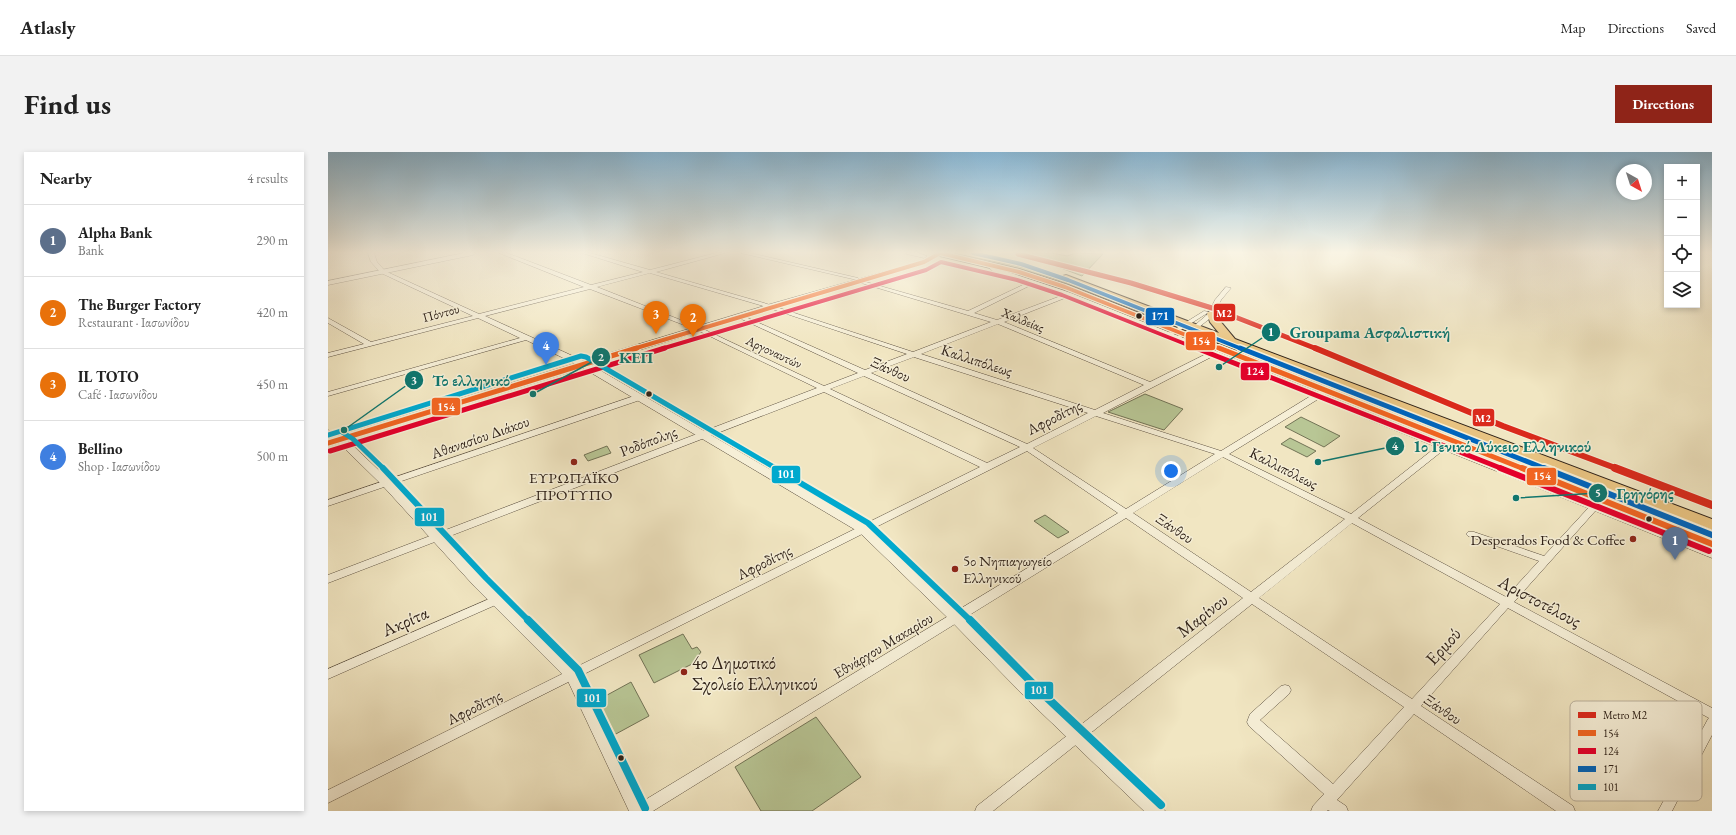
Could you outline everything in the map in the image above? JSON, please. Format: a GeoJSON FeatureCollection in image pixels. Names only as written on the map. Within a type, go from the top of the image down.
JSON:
{"type":"FeatureCollection","features":[{"type":"Feature","properties":{"kind":"main road"},"geometry":{"type":"LineString","coordinates":[[1056,284],[1181,332],[1235,342],[1712,525]]}},
{"type":"Feature","properties":{"kind":"main road"},"geometry":{"type":"LineString","coordinates":[[1080,284],[1181,332],[1321,393],[1374,410],[1447,443],[1584,493],[1712,544]]}},
{"type":"Feature","properties":{"kind":"main road"},"geometry":{"type":"LineString","coordinates":[[1213,310],[1215,322],[1235,342]]}},
{"type":"Feature","properties":{"kind":"main road"},"geometry":{"type":"LineString","coordinates":[[1349,409],[1374,410]]}},
{"type":"Feature","properties":{"kind":"main road"},"geometry":{"type":"LineString","coordinates":[[1447,443],[1481,462]]}},
{"type":"Feature","properties":{"kind":"main road"},"geometry":{"type":"LineString","coordinates":[[1544,487],[1584,493]]}},
{"type":"Feature","properties":{"kind":"street"},"geometry":{"type":"LineString","coordinates":[[408,284],[583,364],[863,529],[956,618],[1035,698],[1156,811]]}},
{"type":"Feature","properties":{"kind":"street","name":"Αργοναυτών"},"geometry":{"type":"LineString","coordinates":[[582,284],[699,329],[987,467]]}},
{"type":"Feature","properties":{"kind":"street","name":"Πόντου"},"geometry":{"type":"LineString","coordinates":[[328,355],[603,284]]}},
{"type":"Feature","properties":{"kind":"street","name":"Καλλιπόλεως"},"geometry":{"type":"LineString","coordinates":[[690,284],[770,307],[1223,454],[1352,518]]}},
{"type":"Feature","properties":{"kind":"street"},"geometry":{"type":"LineString","coordinates":[[331,438],[777,306],[846,284]]}},
{"type":"Feature","properties":{"kind":"street","name":"Χαλδείας"},"geometry":{"type":"LineString","coordinates":[[871,284],[998,322],[1150,385]]}},
{"type":"Feature","properties":{"kind":"street"},"geometry":{"type":"LineString","coordinates":[[969,313],[1029,284]]}},
{"type":"Feature","properties":{"kind":"street"},"geometry":{"type":"LineString","coordinates":[[1033,284],[1181,332],[1213,354],[1321,393],[1349,409],[1447,443]]}},
{"type":"Feature","properties":{"kind":"street"},"geometry":{"type":"LineString","coordinates":[[1181,332],[1213,310],[1219,296],[1228,288]]}},
{"type":"Feature","properties":{"kind":"street","name":"Ροδόπολης"},"geometry":{"type":"LineString","coordinates":[[328,579],[1068,295]]}},
{"type":"Feature","properties":{"kind":"street","name":"Ξάνθου"},"geometry":{"type":"LineString","coordinates":[[739,316],[1027,447],[1568,811]]}},
{"type":"Feature","properties":{"kind":"street"},"geometry":{"type":"LineString","coordinates":[[328,320],[370,344]]}},
{"type":"Feature","properties":{"kind":"street"},"geometry":{"type":"LineString","coordinates":[[328,394],[526,338]]}},
{"type":"Feature","properties":{"kind":"street","name":"Αφροδίτης"},"geometry":{"type":"LineString","coordinates":[[328,797],[1213,354]]}},
{"type":"Feature","properties":{"kind":"street","name":"Εθνάρχου Μακαρίου"},"geometry":{"type":"LineString","coordinates":[[639,811],[1321,393]]}},
{"type":"Feature","properties":{"kind":"street","name":"Αθανασίου Διάκου"},"geometry":{"type":"LineString","coordinates":[[328,503],[640,397]]}},
{"type":"Feature","properties":{"kind":"street"},"geometry":{"type":"LineString","coordinates":[[331,438],[347,445],[386,483],[435,538],[572,675],[639,811]]}},
{"type":"Feature","properties":{"kind":"street","name":"Μαρίνου"},"geometry":{"type":"LineString","coordinates":[[982,811],[1447,443]]}},
{"type":"Feature","properties":{"kind":"street"},"geometry":{"type":"LineString","coordinates":[[1481,462],[1712,554]]}},
{"type":"Feature","properties":{"kind":"street","name":"Ερμού"},"geometry":{"type":"LineString","coordinates":[[1327,802],[1594,507]]}},
{"type":"Feature","properties":{"kind":"street","name":"Αριστοτέλους"},"geometry":{"type":"LineString","coordinates":[[1352,518],[1688,701]]}},
{"type":"Feature","properties":{"kind":"street"},"geometry":{"type":"LineString","coordinates":[[1471,534],[1546,560]]}},
{"type":"Feature","properties":{"kind":"street","name":"Ακρίτα"},"geometry":{"type":"LineString","coordinates":[[328,674],[496,600]]}},
{"type":"Feature","properties":{"kind":"street"},"geometry":{"type":"LineString","coordinates":[[1285,690],[1254,718],[1253,722],[1327,802],[1341,811]]}},
{"type":"Feature","properties":{"kind":"street","name":"Αριστοτέλους"},"geometry":{"type":"LineString","coordinates":[[1702,709],[1712,714]]}},
{"type":"Feature","properties":{"kind":"street"},"geometry":{"type":"LineString","coordinates":[[1702,742],[1712,723]]}},
{"type":"Feature","properties":{"kind":"street"},"geometry":{"type":"LineString","coordinates":[[1665,811],[1670,801]]}},
{"type":"Feature","properties":{"kind":"green space"},"geometry":{"type":"Polygon","coordinates":[[[1067,284],[1075,284],[1176,322],[1173,324],[1067,284]]]}},
{"type":"Feature","properties":{"kind":"green space"},"geometry":{"type":"Polygon","coordinates":[[[1203,334],[1712,530],[1712,538],[1199,337],[1203,334]]]}},
{"type":"Feature","properties":{"kind":"green space"},"geometry":{"type":"Polygon","coordinates":[[[1145,394],[1183,409],[1164,430],[1108,412],[1145,394]]]}},
{"type":"Feature","properties":{"kind":"green space"},"geometry":{"type":"Polygon","coordinates":[[[1301,417],[1340,436],[1324,447],[1285,427],[1301,417]]]}},
{"type":"Feature","properties":{"kind":"green space"},"geometry":{"type":"Polygon","coordinates":[[[1290,438],[1316,451],[1307,457],[1281,444],[1290,438]]]}},
{"type":"Feature","properties":{"kind":"green space"},"geometry":{"type":"Polygon","coordinates":[[[607,446],[611,453],[588,461],[584,455],[607,446]]]}},
{"type":"Feature","properties":{"kind":"green space"},"geometry":{"type":"Polygon","coordinates":[[[1045,515],[1069,532],[1058,538],[1034,521],[1045,515]]]}},
{"type":"Feature","properties":{"kind":"green space"},"geometry":{"type":"Polygon","coordinates":[[[683,634],[692,649],[697,647],[701,652],[692,664],[654,683],[639,655],[683,634]]]}},
{"type":"Feature","properties":{"kind":"green space"},"geometry":{"type":"Polygon","coordinates":[[[631,682],[649,716],[614,735],[598,700],[631,682]]]}},
{"type":"Feature","properties":{"kind":"green space"},"geometry":{"type":"Polygon","coordinates":[[[816,717],[861,777],[812,811],[761,811],[735,767],[816,717]]]}},
{"type":"Feature","properties":{"kind":"metro line","name":"Μ2"},"geometry":{"type":"LineString","coordinates":[[1133,284],[1212,308],[1298,341],[1503,426],[1712,505]]}},
{"type":"Feature","properties":{"kind":"transit line","name":"154"},"geometry":{"type":"LineString","coordinates":[[328,443],[850,284]]}},
{"type":"Feature","properties":{"kind":"transit line","name":"124"},"geometry":{"type":"LineString","coordinates":[[330,451],[772,315],[879,284]]}},
{"type":"Feature","properties":{"kind":"transit line","name":"124"},"geometry":{"type":"LineString","coordinates":[[1028,284],[1062,295],[1709,551]]}},
{"type":"Feature","properties":{"kind":"transit line","name":"154"},"geometry":{"type":"LineString","coordinates":[[1055,284],[1712,544]]}},
{"type":"Feature","properties":{"kind":"transit line","name":"171"},"geometry":{"type":"LineString","coordinates":[[1077,284],[1712,535]]}},
{"type":"Feature","properties":{"kind":"transit line","name":"101"},"geometry":{"type":"LineString","coordinates":[[328,435],[581,356],[586,357],[868,523],[961,611],[1041,692],[1161,805]]}},
{"type":"Feature","properties":{"kind":"transit line","name":"101"},"geometry":{"type":"LineString","coordinates":[[342,432],[353,439],[392,477],[486,578],[578,670],[645,808]]}},
{"type":"Feature","properties":{"kind":"place","name":"IL TOTO"},"geometry":{"type":"Point","coordinates":[656,334]}},
{"type":"Feature","properties":{"kind":"place","name":"The Burger Factory"},"geometry":{"type":"Point","coordinates":[693,337]}},
{"type":"Feature","properties":{"kind":"place","name":"Bellino"},"geometry":{"type":"Point","coordinates":[546,365]}},
{"type":"Feature","properties":{"kind":"place","name":"Groupama Ασφαλιστική"},"geometry":{"type":"Point","coordinates":[1219,367]}},
{"type":"Feature","properties":{"kind":"place","name":"ΚΕΠ"},"geometry":{"type":"Point","coordinates":[533,394]}},
{"type":"Feature","properties":{"kind":"place","name":"Το ελληνικό"},"geometry":{"type":"Point","coordinates":[344,430]}},
{"type":"Feature","properties":{"kind":"place","name":"ΕΥΡΩΠΑΪΚΟ ΠΡΟΤΥΠΟ"},"geometry":{"type":"Point","coordinates":[574,462]}},
{"type":"Feature","properties":{"kind":"place","name":"1ο Γενικό Λύκειο Ελληνικού"},"geometry":{"type":"Point","coordinates":[1318,462]}},
{"type":"Feature","properties":{"kind":"place","name":"Γρηγόρης"},"geometry":{"type":"Point","coordinates":[1516,498]}},
{"type":"Feature","properties":{"kind":"place","name":"Desperados Food & Coffee"},"geometry":{"type":"Point","coordinates":[1633,539]}},
{"type":"Feature","properties":{"kind":"place","name":"Alpha Bank"},"geometry":{"type":"Point","coordinates":[1675,560]}},
{"type":"Feature","properties":{"kind":"place","name":"5ο Νηπιαγωγείο Ελληνικού"},"geometry":{"type":"Point","coordinates":[955,569]}},
{"type":"Feature","properties":{"kind":"place","name":"4ο Δημοτικό Σχολείο Ελληνικού"},"geometry":{"type":"Point","coordinates":[684,672]}}]}
